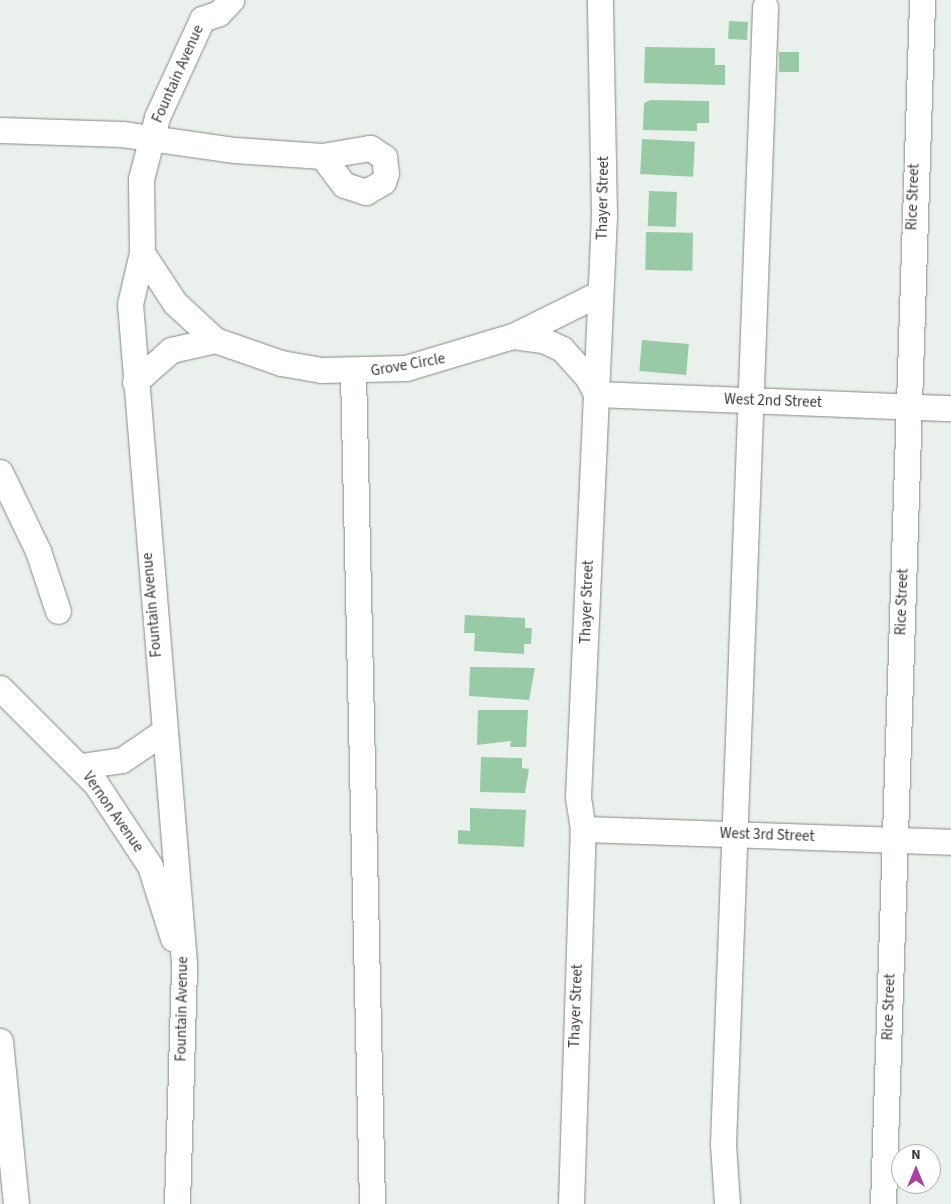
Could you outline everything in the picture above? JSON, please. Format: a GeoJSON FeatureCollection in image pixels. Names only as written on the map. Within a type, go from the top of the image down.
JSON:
{"type":"FeatureCollection","features":[{"type":"Feature","properties":{"kind":"street","name":"Fountain Avenue"},"geometry":{"type":"LineString","coordinates":[[177,1204],[184,963],[163,732],[130,304],[142,253],[141,179],[152,140],[197,10],[219,13],[231,0]]}},
{"type":"Feature","properties":{"kind":"street","name":"Thayer Street"},"geometry":{"type":"LineString","coordinates":[[571,1204],[583,829],[578,797],[596,394],[604,151],[600,0]]}},
{"type":"Feature","properties":{"kind":"street","name":"Rice Street"},"geometry":{"type":"LineString","coordinates":[[883,1204],[907,406],[922,0]]}},
{"type":"Feature","properties":{"kind":"street"},"geometry":{"type":"LineString","coordinates":[[727,1204],[723,1144],[736,834],[765,7]]}},
{"type":"Feature","properties":{"kind":"street"},"geometry":{"type":"LineString","coordinates":[[0,130],[122,134],[152,140],[322,156]]}},
{"type":"Feature","properties":{"kind":"street","name":"Grove Circle"},"geometry":{"type":"LineString","coordinates":[[142,253],[175,303],[214,340],[281,363],[353,373],[406,368],[513,336],[600,292]]}},
{"type":"Feature","properties":{"kind":"street","name":"Grove Circle"},"geometry":{"type":"LineString","coordinates":[[513,336],[543,340],[562,349],[596,394]]}},
{"type":"Feature","properties":{"kind":"street"},"geometry":{"type":"LineString","coordinates":[[135,382],[171,350],[214,340]]}},
{"type":"Feature","properties":{"kind":"street"},"geometry":{"type":"LineString","coordinates":[[353,373],[372,1204]]}},
{"type":"Feature","properties":{"kind":"street","name":"West 2nd Street"},"geometry":{"type":"LineString","coordinates":[[596,394],[951,408]]}},
{"type":"Feature","properties":{"kind":"street"},"geometry":{"type":"LineString","coordinates":[[0,472],[38,551],[58,611]]}},
{"type":"Feature","properties":{"kind":"street","name":"Vernon Avenue"},"geometry":{"type":"LineString","coordinates":[[0,688],[81,766],[150,866],[184,963]]}},
{"type":"Feature","properties":{"kind":"street"},"geometry":{"type":"LineString","coordinates":[[81,766],[122,760],[163,732]]}},
{"type":"Feature","properties":{"kind":"street","name":"West 3rd Street"},"geometry":{"type":"LineString","coordinates":[[583,829],[951,842]]}},
{"type":"Feature","properties":{"kind":"street"},"geometry":{"type":"LineString","coordinates":[[0,1041],[12,1126],[16,1204]]}},
{"type":"Feature","properties":{"kind":"building"},"geometry":{"type":"Polygon","coordinates":[[[729,21],[748,22],[747,40],[728,39],[729,21]]]}},
{"type":"Feature","properties":{"kind":"building"},"geometry":{"type":"Polygon","coordinates":[[[645,47],[715,48],[715,65],[725,65],[725,85],[644,83],[645,47]]]}},
{"type":"Feature","properties":{"kind":"building"},"geometry":{"type":"Polygon","coordinates":[[[779,52],[799,52],[799,72],[779,72],[779,52]]]}},
{"type":"Feature","properties":{"kind":"building"},"geometry":{"type":"Polygon","coordinates":[[[651,100],[709,101],[709,123],[697,123],[697,131],[643,130],[644,103],[651,100]]]}},
{"type":"Feature","properties":{"kind":"building"},"geometry":{"type":"Polygon","coordinates":[[[642,139],[695,142],[693,177],[640,174],[642,139]]]}},
{"type":"Feature","properties":{"kind":"building"},"geometry":{"type":"Polygon","coordinates":[[[649,191],[677,192],[676,227],[648,226],[649,191]]]}},
{"type":"Feature","properties":{"kind":"building"},"geometry":{"type":"Polygon","coordinates":[[[646,232],[693,233],[692,271],[645,270],[646,232]]]}},
{"type":"Feature","properties":{"kind":"building"},"geometry":{"type":"Polygon","coordinates":[[[642,340],[689,344],[686,375],[639,371],[642,340]]]}},
{"type":"Feature","properties":{"kind":"building"},"geometry":{"type":"Polygon","coordinates":[[[465,615],[525,618],[525,628],[532,628],[531,644],[524,644],[524,654],[474,651],[475,633],[464,633],[465,615]]]}},
{"type":"Feature","properties":{"kind":"building"},"geometry":{"type":"Polygon","coordinates":[[[470,667],[535,668],[529,700],[469,696],[470,667]]]}},
{"type":"Feature","properties":{"kind":"building"},"geometry":{"type":"Polygon","coordinates":[[[478,710],[528,710],[526,747],[510,747],[511,741],[477,745],[478,710]]]}},
{"type":"Feature","properties":{"kind":"building"},"geometry":{"type":"Polygon","coordinates":[[[481,757],[522,758],[522,768],[529,769],[525,793],[480,792],[481,757]]]}},
{"type":"Feature","properties":{"kind":"building"},"geometry":{"type":"Polygon","coordinates":[[[470,808],[526,810],[524,847],[458,844],[458,830],[470,831],[470,808]]]}}]}
